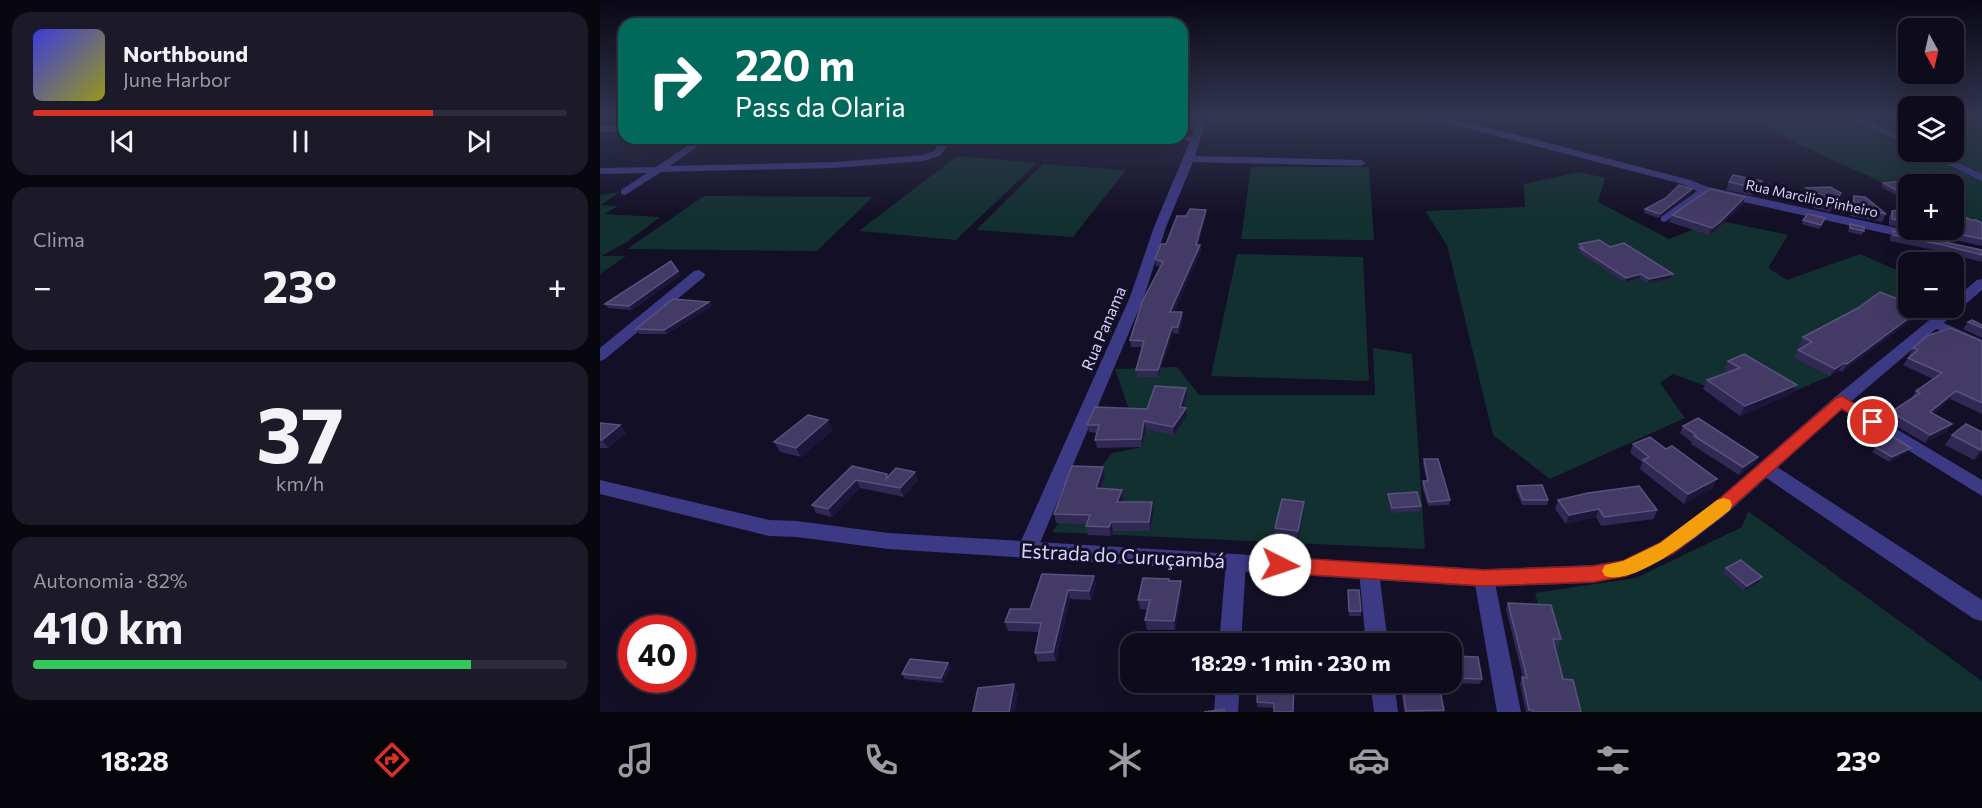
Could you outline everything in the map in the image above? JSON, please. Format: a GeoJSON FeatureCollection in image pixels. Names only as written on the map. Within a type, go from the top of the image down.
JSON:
{"type":"FeatureCollection","features":[{"type":"Feature","properties":{"kind":"street"},"geometry":{"type":"LineString","coordinates":[[625,192],[687,150]]}},
{"type":"Feature","properties":{"kind":"street"},"geometry":{"type":"LineString","coordinates":[[600,171],[834,165],[924,158],[938,153],[939,150]]}},
{"type":"Feature","properties":{"kind":"street","name":"Rua Panama"},"geometry":{"type":"LineString","coordinates":[[1027,550],[1137,297],[1160,227],[1193,150]]}},
{"type":"Feature","properties":{"kind":"street","name":"Rua Marcilio Pinheiro"},"geometry":{"type":"LineString","coordinates":[[1564,150],[1686,182],[1705,190],[1898,232]]}},
{"type":"Feature","properties":{"kind":"street"},"geometry":{"type":"LineString","coordinates":[[1190,159],[1361,162]]}},
{"type":"Feature","properties":{"kind":"street"},"geometry":{"type":"LineString","coordinates":[[1949,162],[1982,178]]}},
{"type":"Feature","properties":{"kind":"street"},"geometry":{"type":"LineString","coordinates":[[1665,219],[1705,190]]}},
{"type":"Feature","properties":{"kind":"street"},"geometry":{"type":"LineString","coordinates":[[600,356],[699,274]]}},
{"type":"Feature","properties":{"kind":"street","name":"Estrada do Curuçambá"},"geometry":{"type":"LineString","coordinates":[[600,487],[769,528],[797,529],[888,541],[1484,578],[1593,574],[1626,568],[1667,548],[1717,511],[1842,401],[1980,287]]}},
{"type":"Feature","properties":{"kind":"street"},"geometry":{"type":"LineString","coordinates":[[1935,323],[1982,346]]}},
{"type":"Feature","properties":{"kind":"street"},"geometry":{"type":"LineString","coordinates":[[1842,401],[1982,489]]}},
{"type":"Feature","properties":{"kind":"street"},"geometry":{"type":"LineString","coordinates":[[1766,468],[1982,612]]}},
{"type":"Feature","properties":{"kind":"street"},"geometry":{"type":"LineString","coordinates":[[1231,633],[1236,562]]}},
{"type":"Feature","properties":{"kind":"street"},"geometry":{"type":"LineString","coordinates":[[1369,572],[1376,633]]}},
{"type":"Feature","properties":{"kind":"street"},"geometry":{"type":"LineString","coordinates":[[1484,578],[1509,712]]}},
{"type":"Feature","properties":{"kind":"street"},"geometry":{"type":"LineString","coordinates":[[1227,712],[1228,693]]}},
{"type":"Feature","properties":{"kind":"street"},"geometry":{"type":"LineString","coordinates":[[1383,693],[1386,712]]}},
{"type":"Feature","properties":{"kind":"green space"},"geometry":{"type":"Polygon","coordinates":[[[1812,150],[1898,150],[1898,162],[1964,162],[1964,150],[1982,150],[1982,227],[1964,219],[1964,174],[1898,174],[1898,189],[1812,150]]]}},
{"type":"Feature","properties":{"kind":"green space"},"geometry":{"type":"Polygon","coordinates":[[[957,156],[1037,163],[956,240],[859,231],[957,156]]]}},
{"type":"Feature","properties":{"kind":"green space"},"geometry":{"type":"Polygon","coordinates":[[[1043,164],[1126,170],[1073,237],[976,230],[1043,164]]]}},
{"type":"Feature","properties":{"kind":"green space"},"geometry":{"type":"Polygon","coordinates":[[[1251,167],[1369,167],[1374,240],[1241,239],[1251,167]]]}},
{"type":"Feature","properties":{"kind":"green space"},"geometry":{"type":"Polygon","coordinates":[[[1580,172],[1605,178],[1598,202],[1669,239],[1717,220],[1788,235],[1768,268],[1787,280],[1860,254],[1898,271],[1898,317],[1830,376],[1760,406],[1673,374],[1660,383],[1685,418],[1550,479],[1493,435],[1447,245],[1425,211],[1525,207],[1524,184],[1580,172]]]}},
{"type":"Feature","properties":{"kind":"green space"},"geometry":{"type":"Polygon","coordinates":[[[620,192],[601,205],[618,206],[605,214],[660,217],[627,242],[601,256],[626,256],[600,274],[600,195],[620,192]]]}},
{"type":"Feature","properties":{"kind":"green space"},"geometry":{"type":"Polygon","coordinates":[[[704,196],[873,197],[817,251],[627,249],[704,196]]]}},
{"type":"Feature","properties":{"kind":"green space"},"geometry":{"type":"Polygon","coordinates":[[[1237,254],[1363,257],[1369,381],[1211,376],[1237,254]]]}},
{"type":"Feature","properties":{"kind":"green space"},"geometry":{"type":"Polygon","coordinates":[[[1373,348],[1412,354],[1425,549],[1052,532],[1112,453],[1142,447],[1115,369],[1177,367],[1199,395],[1375,395],[1373,348]]]}},
{"type":"Feature","properties":{"kind":"green space"},"geometry":{"type":"Polygon","coordinates":[[[1748,511],[1982,681],[1982,712],[1567,712],[1535,593],[1636,578],[1742,527],[1748,511]]]}},
{"type":"Feature","properties":{"kind":"building"},"geometry":{"type":"Polygon","coordinates":[[[1733,175],[1762,181],[1755,188],[1729,182],[1733,175]]]}},
{"type":"Feature","properties":{"kind":"building"},"geometry":{"type":"Polygon","coordinates":[[[1898,182],[1898,191],[1883,183],[1898,182]]]}},
{"type":"Feature","properties":{"kind":"building"},"geometry":{"type":"Polygon","coordinates":[[[1679,185],[1692,189],[1660,214],[1645,209],[1666,198],[1679,185]]]}},
{"type":"Feature","properties":{"kind":"building"},"geometry":{"type":"Polygon","coordinates":[[[1830,187],[1841,193],[1834,204],[1816,201],[1819,197],[1806,188],[1830,187]]]}},
{"type":"Feature","properties":{"kind":"building"},"geometry":{"type":"Polygon","coordinates":[[[1710,189],[1745,197],[1712,228],[1672,215],[1710,189]]]}},
{"type":"Feature","properties":{"kind":"building"},"geometry":{"type":"Polygon","coordinates":[[[1854,196],[1865,197],[1886,214],[1853,208],[1854,196]]]}},
{"type":"Feature","properties":{"kind":"building"},"geometry":{"type":"Polygon","coordinates":[[[1190,209],[1206,210],[1196,245],[1200,245],[1170,312],[1182,312],[1178,327],[1172,327],[1158,370],[1136,370],[1144,341],[1130,340],[1142,302],[1163,262],[1155,259],[1161,244],[1166,244],[1177,216],[1186,216],[1190,209]]]}},
{"type":"Feature","properties":{"kind":"building"},"geometry":{"type":"Polygon","coordinates":[[[1898,210],[1898,220],[1892,219],[1892,211],[1898,210]]]}},
{"type":"Feature","properties":{"kind":"building"},"geometry":{"type":"Polygon","coordinates":[[[1808,214],[1825,218],[1821,225],[1803,220],[1808,214]]]}},
{"type":"Feature","properties":{"kind":"building"},"geometry":{"type":"Polygon","coordinates":[[[1964,216],[1982,223],[1982,239],[1964,235],[1964,216]]]}},
{"type":"Feature","properties":{"kind":"building"},"geometry":{"type":"Polygon","coordinates":[[[1850,224],[1864,227],[1864,231],[1850,228],[1850,224]]]}},
{"type":"Feature","properties":{"kind":"building"},"geometry":{"type":"Polygon","coordinates":[[[1599,240],[1610,247],[1624,243],[1673,274],[1649,279],[1641,274],[1626,278],[1580,248],[1583,248],[1579,244],[1599,240]]]}},
{"type":"Feature","properties":{"kind":"building"},"geometry":{"type":"Polygon","coordinates":[[[1918,240],[1935,240],[1982,250],[1982,255],[1918,240]]]}},
{"type":"Feature","properties":{"kind":"building"},"geometry":{"type":"Polygon","coordinates":[[[671,261],[678,271],[629,306],[605,304],[671,261]]]}},
{"type":"Feature","properties":{"kind":"building"},"geometry":{"type":"Polygon","coordinates":[[[1880,292],[1898,299],[1898,318],[1909,318],[1847,364],[1844,363],[1835,369],[1798,350],[1812,342],[1803,337],[1858,308],[1880,292]]]}},
{"type":"Feature","properties":{"kind":"building"},"geometry":{"type":"Polygon","coordinates":[[[673,299],[709,302],[664,330],[636,329],[673,299]]]}},
{"type":"Feature","properties":{"kind":"building"},"geometry":{"type":"Polygon","coordinates":[[[1972,320],[1982,325],[1982,328],[1968,322],[1972,320]]]}},
{"type":"Feature","properties":{"kind":"building"},"geometry":{"type":"Polygon","coordinates":[[[1950,328],[1982,341],[1982,403],[1956,391],[1930,412],[1952,424],[1930,435],[1891,412],[1920,393],[1916,391],[1942,373],[1908,358],[1918,350],[1913,348],[1927,336],[1950,328]]]}},
{"type":"Feature","properties":{"kind":"building"},"geometry":{"type":"Polygon","coordinates":[[[1744,354],[1797,385],[1745,406],[1707,380],[1740,368],[1728,361],[1744,354]]]}},
{"type":"Feature","properties":{"kind":"building"},"geometry":{"type":"Polygon","coordinates":[[[1155,386],[1186,388],[1180,407],[1186,408],[1173,427],[1144,421],[1141,439],[1095,440],[1099,425],[1087,425],[1095,407],[1147,409],[1155,386]]]}},
{"type":"Feature","properties":{"kind":"building"},"geometry":{"type":"Polygon","coordinates":[[[808,415],[828,420],[796,448],[774,442],[808,415]]]}},
{"type":"Feature","properties":{"kind":"building"},"geometry":{"type":"Polygon","coordinates":[[[1698,418],[1758,457],[1743,467],[1694,436],[1696,435],[1683,426],[1698,418]]]}},
{"type":"Feature","properties":{"kind":"building"},"geometry":{"type":"Polygon","coordinates":[[[600,423],[620,425],[600,440],[600,423]]]}},
{"type":"Feature","properties":{"kind":"building"},"geometry":{"type":"Polygon","coordinates":[[[1966,424],[1982,432],[1981,450],[1952,435],[1966,424]]]}},
{"type":"Feature","properties":{"kind":"building"},"geometry":{"type":"Polygon","coordinates":[[[1874,425],[1911,448],[1892,457],[1875,447],[1884,442],[1866,431],[1874,425]]]}},
{"type":"Feature","properties":{"kind":"building"},"geometry":{"type":"Polygon","coordinates":[[[1650,437],[1666,449],[1672,446],[1717,479],[1688,494],[1643,460],[1649,457],[1633,444],[1650,437]]]}},
{"type":"Feature","properties":{"kind":"building"},"geometry":{"type":"Polygon","coordinates":[[[1424,459],[1438,459],[1450,500],[1429,502],[1423,481],[1428,481],[1424,459]]]}},
{"type":"Feature","properties":{"kind":"building"},"geometry":{"type":"Polygon","coordinates":[[[852,466],[887,474],[886,479],[896,468],[915,472],[900,488],[856,480],[828,509],[812,505],[852,466]]]}},
{"type":"Feature","properties":{"kind":"building"},"geometry":{"type":"Polygon","coordinates":[[[1072,466],[1103,467],[1096,488],[1122,490],[1117,502],[1152,502],[1149,522],[1111,522],[1109,527],[1086,526],[1090,515],[1054,514],[1072,466]]]}},
{"type":"Feature","properties":{"kind":"building"},"geometry":{"type":"Polygon","coordinates":[[[1542,485],[1548,500],[1523,500],[1517,486],[1542,485]]]}},
{"type":"Feature","properties":{"kind":"building"},"geometry":{"type":"Polygon","coordinates":[[[1639,486],[1657,510],[1604,517],[1599,509],[1569,515],[1558,500],[1588,493],[1639,486]]]}},
{"type":"Feature","properties":{"kind":"building"},"geometry":{"type":"Polygon","coordinates":[[[1417,492],[1421,506],[1392,508],[1388,494],[1417,492]]]}},
{"type":"Feature","properties":{"kind":"building"},"geometry":{"type":"Polygon","coordinates":[[[1282,499],[1304,502],[1298,531],[1275,528],[1282,499]]]}},
{"type":"Feature","properties":{"kind":"building"},"geometry":{"type":"Polygon","coordinates":[[[1741,560],[1762,577],[1747,586],[1726,568],[1741,560]]]}},
{"type":"Feature","properties":{"kind":"building"},"geometry":{"type":"Polygon","coordinates":[[[1042,574],[1094,576],[1089,591],[1068,590],[1053,652],[1035,653],[1041,623],[1005,622],[1010,609],[1030,609],[1042,574]]]}},
{"type":"Feature","properties":{"kind":"building"},"geometry":{"type":"Polygon","coordinates":[[[1143,578],[1181,581],[1174,621],[1145,620],[1150,600],[1138,600],[1143,578]]]}},
{"type":"Feature","properties":{"kind":"building"},"geometry":{"type":"Polygon","coordinates":[[[1348,590],[1359,590],[1361,611],[1349,611],[1348,590]]]}},
{"type":"Feature","properties":{"kind":"building"},"geometry":{"type":"Polygon","coordinates":[[[1508,603],[1551,605],[1561,639],[1553,639],[1563,679],[1573,680],[1581,712],[1533,712],[1529,710],[1522,677],[1527,678],[1508,603]]]}},
{"type":"Feature","properties":{"kind":"building"},"geometry":{"type":"Polygon","coordinates":[[[1462,656],[1478,657],[1482,679],[1462,678],[1462,656]]]}},
{"type":"Feature","properties":{"kind":"building"},"geometry":{"type":"Polygon","coordinates":[[[910,659],[948,663],[941,678],[902,674],[910,659]]]}},
{"type":"Feature","properties":{"kind":"building"},"geometry":{"type":"Polygon","coordinates":[[[1014,684],[1009,712],[973,712],[978,688],[1014,684]]]}},
{"type":"Feature","properties":{"kind":"building"},"geometry":{"type":"Polygon","coordinates":[[[1258,693],[1294,693],[1293,712],[1274,712],[1274,703],[1257,702],[1258,693]]]}},
{"type":"Feature","properties":{"kind":"building"},"geometry":{"type":"Polygon","coordinates":[[[1403,693],[1441,693],[1444,710],[1406,711],[1403,693]]]}},
{"type":"Feature","properties":{"kind":"building"},"geometry":{"type":"Polygon","coordinates":[[[1224,709],[1224,712],[1204,712],[1224,709]]]}},
{"type":"Feature","properties":{"kind":"slow traffic"},"geometry":{"type":"LineString","coordinates":[[1611,571],[1626,568],[1667,548],[1724,505]]}},
{"type":"Feature","properties":{"kind":"route"},"geometry":{"type":"LineString","coordinates":[[1280,565],[1484,578],[1593,574],[1626,568],[1667,548],[1717,511],[1842,401],[1873,422]]}}]}
